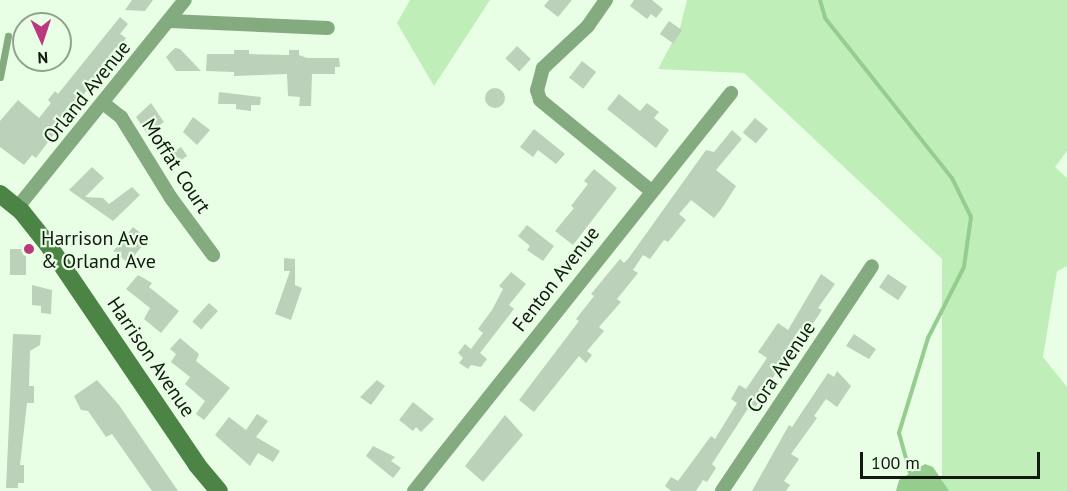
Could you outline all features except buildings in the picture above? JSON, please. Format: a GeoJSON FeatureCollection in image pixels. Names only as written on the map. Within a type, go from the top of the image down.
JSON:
{"type":"FeatureCollection","features":[{"type":"Feature","properties":{"kind":"main road","name":"Harrison Avenue"},"geometry":{"type":"LineString","coordinates":[[0,195],[17,208],[49,246],[197,465],[219,491]]}},
{"type":"Feature","properties":{"kind":"street","name":"Orland Avenue"},"geometry":{"type":"LineString","coordinates":[[17,208],[185,0]]}},
{"type":"Feature","properties":{"kind":"street"},"geometry":{"type":"LineString","coordinates":[[606,0],[588,26],[543,68],[537,81],[540,100],[650,190]]}},
{"type":"Feature","properties":{"kind":"street"},"geometry":{"type":"LineString","coordinates":[[170,21],[328,28]]}},
{"type":"Feature","properties":{"kind":"street","name":"Fenton Avenue"},"geometry":{"type":"LineString","coordinates":[[414,491],[650,190],[731,93]]}},
{"type":"Feature","properties":{"kind":"street","name":"Moffat Court"},"geometry":{"type":"LineString","coordinates":[[103,103],[121,117],[171,198],[213,255]]}},
{"type":"Feature","properties":{"kind":"street","name":"Cora Avenue"},"geometry":{"type":"LineString","coordinates":[[722,491],[872,266]]}},
{"type":"Feature","properties":{"kind":"lane"},"geometry":{"type":"LineString","coordinates":[[0,76],[8,36]]}},
{"type":"Feature","properties":{"kind":"shaded area"},"geometry":{"type":"Polygon","coordinates":[[[410,0],[490,0],[434,86],[397,23],[410,0]]]}},
{"type":"Feature","properties":{"kind":"shaded area"},"geometry":{"type":"Polygon","coordinates":[[[687,0],[1067,0],[1067,151],[1055,167],[1067,178],[1067,266],[1057,271],[1043,357],[1067,387],[1067,491],[942,491],[942,259],[744,73],[658,69],[680,28],[687,0]]]}},
{"type":"Feature","properties":{"kind":"shaded area"},"geometry":{"type":"Polygon","coordinates":[[[925,464],[933,467],[949,491],[896,491],[899,480],[925,464]]]}},
{"type":"Feature","properties":{"kind":"waterway"},"geometry":{"type":"LineString","coordinates":[[820,0],[825,18],[952,178],[971,217],[964,267],[928,338],[899,433],[910,473]]}},
{"type":"Feature","properties":{"kind":"place","name":"Harrison Ave & Orland Ave"},"geometry":{"type":"Point","coordinates":[29,249]}}]}
